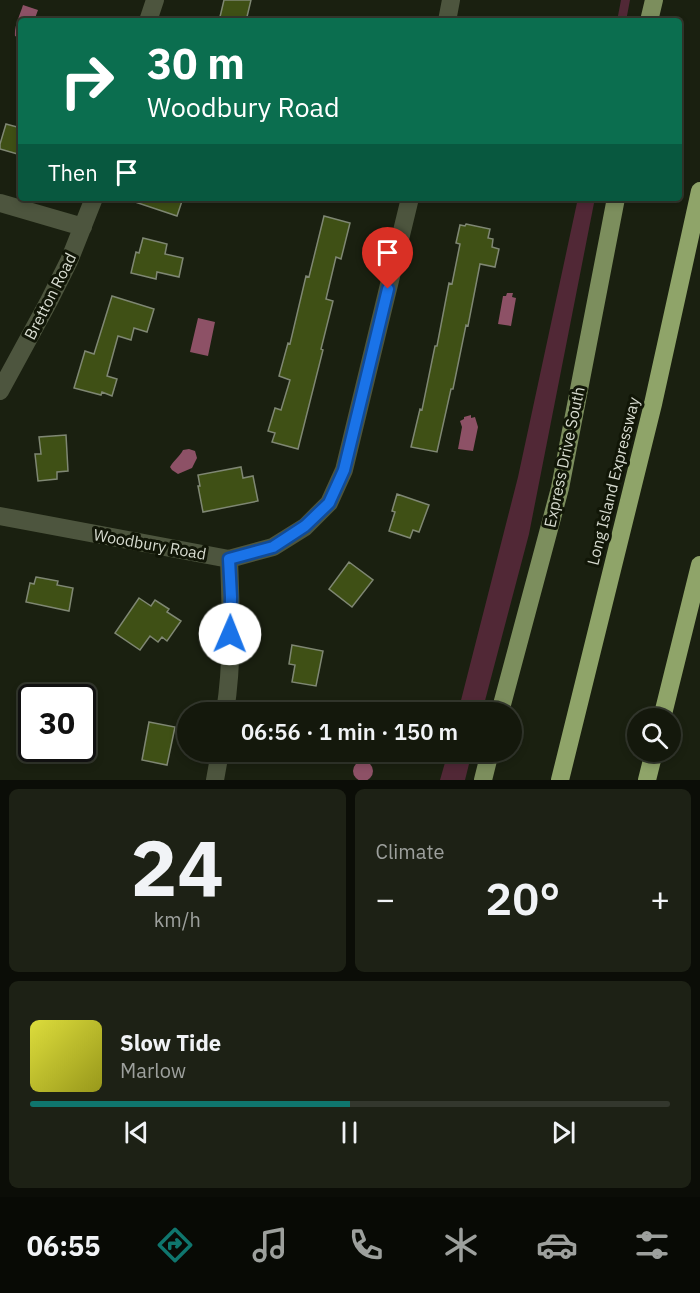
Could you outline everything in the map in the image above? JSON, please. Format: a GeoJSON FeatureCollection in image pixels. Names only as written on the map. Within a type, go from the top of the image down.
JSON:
{"type":"FeatureCollection","features":[{"type":"Feature","properties":{"kind":"highway","name":"Long Island Expressway"},"geometry":{"type":"LineString","coordinates":[[560,780],[653,405],[700,191]]}},
{"type":"Feature","properties":{"kind":"highway"},"geometry":{"type":"LineString","coordinates":[[664,708],[700,565]]}},
{"type":"Feature","properties":{"kind":"highway"},"geometry":{"type":"LineString","coordinates":[[647,780],[652,762]]}},
{"type":"Feature","properties":{"kind":"main road"},"geometry":{"type":"LineString","coordinates":[[651,18],[654,0]]}},
{"type":"Feature","properties":{"kind":"main road","name":"Express Drive South"},"geometry":{"type":"LineString","coordinates":[[503,702],[560,488],[615,201]]}},
{"type":"Feature","properties":{"kind":"main road"},"geometry":{"type":"LineString","coordinates":[[483,780],[488,762]]}},
{"type":"Feature","properties":{"kind":"street"},"geometry":{"type":"LineString","coordinates":[[149,18],[155,0]]}},
{"type":"Feature","properties":{"kind":"street"},"geometry":{"type":"LineString","coordinates":[[448,18],[451,0]]}},
{"type":"Feature","properties":{"kind":"street","name":"Bretton Road"},"geometry":{"type":"LineString","coordinates":[[0,391],[50,301],[93,201]]}},
{"type":"Feature","properties":{"kind":"street","name":"Woodbury Road"},"geometry":{"type":"LineString","coordinates":[[0,516],[229,559],[273,547],[305,526],[329,503],[344,470],[409,201]]}},
{"type":"Feature","properties":{"kind":"street"},"geometry":{"type":"LineString","coordinates":[[0,203],[82,227]]}},
{"type":"Feature","properties":{"kind":"street"},"geometry":{"type":"LineString","coordinates":[[226,702],[230,653],[229,559]]}},
{"type":"Feature","properties":{"kind":"street"},"geometry":{"type":"LineString","coordinates":[[215,780],[218,762]]}},
{"type":"Feature","properties":{"kind":"shaded area"},"geometry":{"type":"Polygon","coordinates":[[[621,0],[630,0],[627,18],[618,18],[621,0]]]}},
{"type":"Feature","properties":{"kind":"shaded area"},"geometry":{"type":"Polygon","coordinates":[[[23,5],[38,10],[35,18],[18,18],[23,5]]]}},
{"type":"Feature","properties":{"kind":"shaded area"},"geometry":{"type":"Polygon","coordinates":[[[18,19],[18,38],[15,36],[18,19]]]}},
{"type":"Feature","properties":{"kind":"shaded area"},"geometry":{"type":"Polygon","coordinates":[[[577,201],[594,201],[529,534],[485,702],[461,702],[518,477],[577,201]]]}},
{"type":"Feature","properties":{"kind":"shaded area"},"geometry":{"type":"Polygon","coordinates":[[[513,293],[512,297],[516,298],[511,326],[498,324],[503,296],[513,293]]]}},
{"type":"Feature","properties":{"kind":"shaded area"},"geometry":{"type":"Polygon","coordinates":[[[198,318],[215,322],[208,356],[190,352],[198,318]]]}},
{"type":"Feature","properties":{"kind":"shaded area"},"geometry":{"type":"Polygon","coordinates":[[[471,415],[471,418],[475,417],[478,427],[473,451],[458,449],[462,427],[460,421],[471,415]]]}},
{"type":"Feature","properties":{"kind":"shaded area"},"geometry":{"type":"Polygon","coordinates":[[[183,450],[195,451],[197,458],[192,468],[178,474],[170,467],[183,450]]]}},
{"type":"Feature","properties":{"kind":"shaded area"},"geometry":{"type":"Polygon","coordinates":[[[367,762],[373,771],[370,778],[359,780],[356,778],[353,771],[356,764],[367,762]]]}},
{"type":"Feature","properties":{"kind":"shaded area"},"geometry":{"type":"Polygon","coordinates":[[[445,762],[470,762],[465,780],[440,780],[445,762]]]}},
{"type":"Feature","properties":{"kind":"building"},"geometry":{"type":"Polygon","coordinates":[[[224,0],[251,0],[247,18],[220,18],[224,0]]]}},
{"type":"Feature","properties":{"kind":"building"},"geometry":{"type":"Polygon","coordinates":[[[6,124],[18,127],[18,154],[0,149],[6,124]]]}},
{"type":"Feature","properties":{"kind":"building"},"geometry":{"type":"Polygon","coordinates":[[[132,201],[182,201],[177,216],[132,201]]]}},
{"type":"Feature","properties":{"kind":"building"},"geometry":{"type":"Polygon","coordinates":[[[324,216],[350,223],[341,259],[336,257],[326,299],[333,301],[298,449],[272,442],[275,433],[268,431],[275,408],[281,410],[290,380],[279,376],[288,343],[290,344],[306,276],[309,277],[324,216]]]}},
{"type":"Feature","properties":{"kind":"building"},"geometry":{"type":"Polygon","coordinates":[[[466,224],[490,229],[488,238],[493,239],[492,247],[499,249],[495,267],[480,264],[468,326],[466,325],[437,452],[411,447],[420,409],[422,410],[435,346],[437,346],[449,283],[452,284],[460,244],[456,243],[460,225],[465,226],[466,224]]]}},
{"type":"Feature","properties":{"kind":"building"},"geometry":{"type":"Polygon","coordinates":[[[143,238],[167,244],[165,254],[183,258],[179,277],[157,272],[156,279],[131,273],[136,252],[139,253],[143,238]]]}},
{"type":"Feature","properties":{"kind":"building"},"geometry":{"type":"Polygon","coordinates":[[[112,296],[154,309],[147,332],[134,328],[131,340],[118,336],[107,376],[117,379],[112,396],[102,392],[101,395],[74,388],[85,351],[94,354],[112,296]]]}},
{"type":"Feature","properties":{"kind":"building"},"geometry":{"type":"Polygon","coordinates":[[[66,435],[68,471],[57,472],[57,479],[38,481],[35,454],[41,454],[39,437],[66,435]]]}},
{"type":"Feature","properties":{"kind":"building"},"geometry":{"type":"Polygon","coordinates":[[[241,467],[243,478],[253,476],[258,501],[203,512],[198,475],[241,467]]]}},
{"type":"Feature","properties":{"kind":"building"},"geometry":{"type":"Polygon","coordinates":[[[397,494],[429,505],[419,532],[413,530],[410,538],[389,531],[395,512],[392,511],[397,494]]]}},
{"type":"Feature","properties":{"kind":"building"},"geometry":{"type":"Polygon","coordinates":[[[349,562],[373,580],[352,607],[329,589],[349,562]]]}},
{"type":"Feature","properties":{"kind":"building"},"geometry":{"type":"Polygon","coordinates":[[[36,577],[58,581],[57,585],[73,588],[69,611],[26,602],[30,583],[34,584],[36,577]]]}},
{"type":"Feature","properties":{"kind":"building"},"geometry":{"type":"Polygon","coordinates":[[[139,598],[151,606],[155,600],[181,621],[167,641],[162,637],[158,642],[150,636],[140,650],[115,633],[139,598]]]}},
{"type":"Feature","properties":{"kind":"building"},"geometry":{"type":"Polygon","coordinates":[[[292,645],[323,651],[316,686],[292,682],[295,665],[289,664],[292,645]]]}},
{"type":"Feature","properties":{"kind":"building"},"geometry":{"type":"Polygon","coordinates":[[[149,722],[175,727],[167,765],[142,760],[149,722]]]}},
{"type":"Feature","properties":{"kind":"route"},"geometry":{"type":"LineString","coordinates":[[230,634],[229,559],[273,547],[305,526],[329,503],[344,470],[388,289]]}}]}
